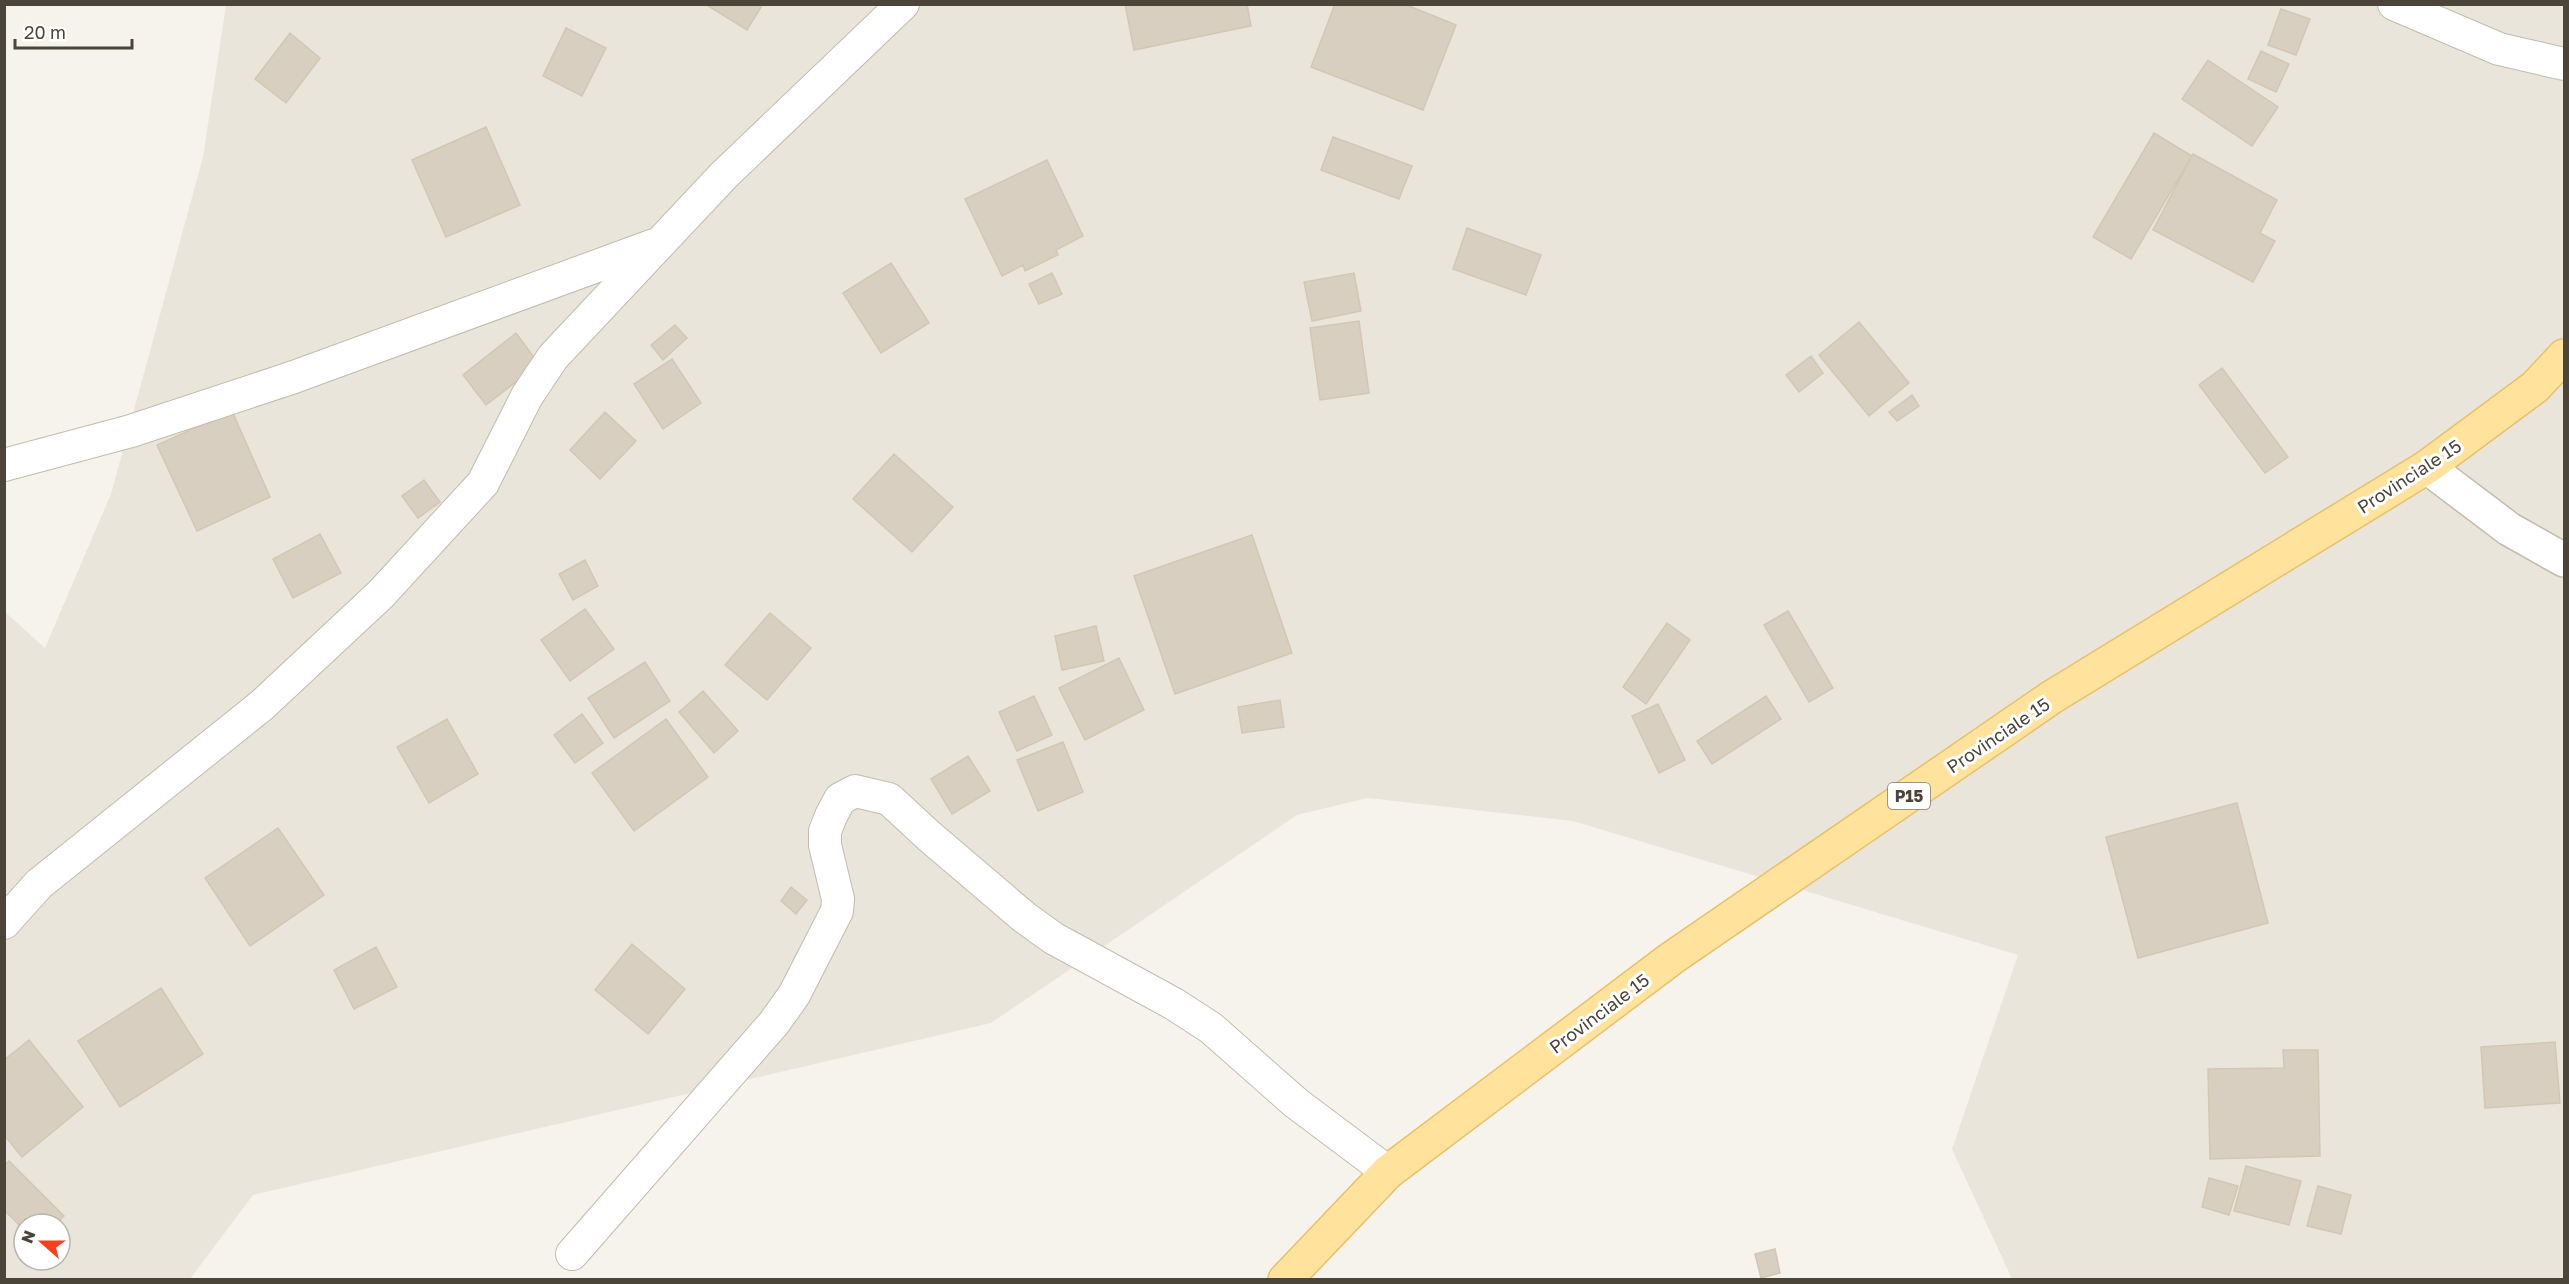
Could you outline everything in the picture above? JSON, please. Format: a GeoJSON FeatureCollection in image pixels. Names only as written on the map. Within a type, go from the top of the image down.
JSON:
{"type":"FeatureCollection","features":[{"type":"Feature","properties":{"kind":"main road","name":"Provinciale 15"},"geometry":{"type":"LineString","coordinates":[[1285,1280],[1388,1172],[1672,958],[2052,697],[2427,467],[2535,387],[2565,356]]}},
{"type":"Feature","properties":{"kind":"street"},"geometry":{"type":"LineString","coordinates":[[4,923],[39,884],[261,705],[381,594],[483,483],[527,396],[553,357],[741,159],[903,4]]}},
{"type":"Feature","properties":{"kind":"street"},"geometry":{"type":"LineString","coordinates":[[2394,4],[2499,49],[2565,64]]}},
{"type":"Feature","properties":{"kind":"street"},"geometry":{"type":"LineString","coordinates":[[4,465],[131,431],[294,378],[660,242]]}},
{"type":"Feature","properties":{"kind":"street"},"geometry":{"type":"LineString","coordinates":[[2427,467],[2508,529],[2565,561]]}},
{"type":"Feature","properties":{"kind":"street"},"geometry":{"type":"LineString","coordinates":[[572,1254],[774,1023],[794,995],[837,911],[838,899],[825,845],[825,831],[840,799],[855,792],[889,799],[929,836],[1053,938],[1174,1004],[1211,1028],[1296,1103],[1388,1172]]}},
{"type":"Feature","properties":{"kind":"shaded area"},"geometry":{"type":"Polygon","coordinates":[[[226,5],[2564,5],[2564,1279],[2012,1279],[1952,1149],[2018,955],[1573,821],[1367,798],[1297,815],[991,1023],[253,1195],[190,1279],[5,1279],[4,611],[45,648],[111,494],[203,157],[226,5]]]}},
{"type":"Feature","properties":{"kind":"building"},"geometry":{"type":"Polygon","coordinates":[[[705,4],[763,4],[747,30],[705,4]]]}},
{"type":"Feature","properties":{"kind":"building"},"geometry":{"type":"Polygon","coordinates":[[[1125,4],[1247,4],[1251,26],[1134,50],[1125,4]]]}},
{"type":"Feature","properties":{"kind":"building"},"geometry":{"type":"Polygon","coordinates":[[[1335,4],[1404,4],[1456,25],[1423,110],[1311,67],[1335,4]]]}},
{"type":"Feature","properties":{"kind":"building"},"geometry":{"type":"Polygon","coordinates":[[[2281,9],[2310,19],[2296,55],[2268,45],[2281,9]]]}},
{"type":"Feature","properties":{"kind":"building"},"geometry":{"type":"Polygon","coordinates":[[[566,28],[606,48],[582,96],[543,76],[566,28]]]}},
{"type":"Feature","properties":{"kind":"building"},"geometry":{"type":"Polygon","coordinates":[[[290,33],[320,58],[286,103],[255,79],[290,33]]]}},
{"type":"Feature","properties":{"kind":"building"},"geometry":{"type":"Polygon","coordinates":[[[2261,51],[2289,64],[2276,92],[2248,79],[2261,51]]]}},
{"type":"Feature","properties":{"kind":"building"},"geometry":{"type":"Polygon","coordinates":[[[2208,60],[2278,107],[2252,146],[2182,99],[2208,60]]]}},
{"type":"Feature","properties":{"kind":"building"},"geometry":{"type":"Polygon","coordinates":[[[486,127],[520,205],[446,237],[412,160],[486,127]]]}},
{"type":"Feature","properties":{"kind":"building"},"geometry":{"type":"Polygon","coordinates":[[[2154,133],[2192,156],[2131,259],[2093,237],[2154,133]]]}},
{"type":"Feature","properties":{"kind":"building"},"geometry":{"type":"Polygon","coordinates":[[[1333,137],[1412,166],[1399,199],[1321,170],[1333,137]]]}},
{"type":"Feature","properties":{"kind":"building"},"geometry":{"type":"Polygon","coordinates":[[[2193,154],[2277,200],[2260,233],[2275,241],[2253,282],[2153,230],[2193,154]]]}},
{"type":"Feature","properties":{"kind":"building"},"geometry":{"type":"Polygon","coordinates":[[[1047,160],[1083,236],[1056,250],[1058,255],[1025,271],[1023,265],[1002,276],[965,199],[1047,160]]]}},
{"type":"Feature","properties":{"kind":"building"},"geometry":{"type":"Polygon","coordinates":[[[1467,228],[1541,255],[1526,295],[1453,269],[1467,228]]]}},
{"type":"Feature","properties":{"kind":"building"},"geometry":{"type":"Polygon","coordinates":[[[891,263],[929,323],[881,353],[843,293],[891,263]]]}},
{"type":"Feature","properties":{"kind":"building"},"geometry":{"type":"Polygon","coordinates":[[[1052,273],[1062,294],[1039,304],[1029,284],[1052,273]]]}},
{"type":"Feature","properties":{"kind":"building"},"geometry":{"type":"Polygon","coordinates":[[[1354,273],[1361,311],[1312,321],[1304,282],[1354,273]]]}},
{"type":"Feature","properties":{"kind":"building"},"geometry":{"type":"Polygon","coordinates":[[[1359,321],[1369,393],[1320,400],[1310,328],[1359,321]]]}},
{"type":"Feature","properties":{"kind":"building"},"geometry":{"type":"Polygon","coordinates":[[[1859,322],[1909,383],[1869,416],[1819,355],[1859,322]]]}},
{"type":"Feature","properties":{"kind":"building"},"geometry":{"type":"Polygon","coordinates":[[[675,325],[687,338],[663,360],[651,345],[675,325]]]}},
{"type":"Feature","properties":{"kind":"building"},"geometry":{"type":"Polygon","coordinates":[[[516,333],[539,364],[486,405],[463,375],[516,333]]]}},
{"type":"Feature","properties":{"kind":"building"},"geometry":{"type":"Polygon","coordinates":[[[1811,356],[1823,373],[1799,392],[1786,375],[1811,356]]]}},
{"type":"Feature","properties":{"kind":"building"},"geometry":{"type":"Polygon","coordinates":[[[672,359],[701,403],[663,429],[634,384],[672,359]]]}},
{"type":"Feature","properties":{"kind":"building"},"geometry":{"type":"Polygon","coordinates":[[[2222,368],[2288,457],[2265,473],[2199,385],[2222,368]]]}},
{"type":"Feature","properties":{"kind":"building"},"geometry":{"type":"Polygon","coordinates":[[[1912,395],[1919,406],[1897,421],[1889,412],[1912,395]]]}},
{"type":"Feature","properties":{"kind":"building"},"geometry":{"type":"Polygon","coordinates":[[[232,411],[270,497],[197,531],[157,445],[232,411]]]}},
{"type":"Feature","properties":{"kind":"building"},"geometry":{"type":"Polygon","coordinates":[[[605,412],[636,441],[600,479],[570,450],[605,412]]]}},
{"type":"Feature","properties":{"kind":"building"},"geometry":{"type":"Polygon","coordinates":[[[894,454],[953,507],[912,552],[853,499],[894,454]]]}},
{"type":"Feature","properties":{"kind":"building"},"geometry":{"type":"Polygon","coordinates":[[[424,480],[440,502],[418,518],[402,496],[424,480]]]}},
{"type":"Feature","properties":{"kind":"building"},"geometry":{"type":"Polygon","coordinates":[[[320,534],[341,573],[293,598],[273,559],[320,534]]]}},
{"type":"Feature","properties":{"kind":"building"},"geometry":{"type":"Polygon","coordinates":[[[1252,535],[1292,653],[1175,694],[1134,576],[1252,535]]]}},
{"type":"Feature","properties":{"kind":"building"},"geometry":{"type":"Polygon","coordinates":[[[585,560],[598,586],[573,600],[559,574],[585,560]]]}},
{"type":"Feature","properties":{"kind":"building"},"geometry":{"type":"Polygon","coordinates":[[[585,609],[614,649],[570,681],[541,640],[585,609]]]}},
{"type":"Feature","properties":{"kind":"building"},"geometry":{"type":"Polygon","coordinates":[[[1788,611],[1833,688],[1809,702],[1764,625],[1788,611]]]}},
{"type":"Feature","properties":{"kind":"building"},"geometry":{"type":"Polygon","coordinates":[[[770,613],[811,648],[767,700],[725,665],[770,613]]]}},
{"type":"Feature","properties":{"kind":"building"},"geometry":{"type":"Polygon","coordinates":[[[1667,623],[1690,640],[1646,704],[1623,687],[1667,623]]]}},
{"type":"Feature","properties":{"kind":"building"},"geometry":{"type":"Polygon","coordinates":[[[1096,626],[1104,661],[1062,670],[1055,636],[1096,626]]]}},
{"type":"Feature","properties":{"kind":"building"},"geometry":{"type":"Polygon","coordinates":[[[1119,658],[1144,710],[1085,740],[1059,688],[1119,658]]]}},
{"type":"Feature","properties":{"kind":"building"},"geometry":{"type":"Polygon","coordinates":[[[645,662],[670,701],[614,738],[588,698],[645,662]]]}},
{"type":"Feature","properties":{"kind":"building"},"geometry":{"type":"Polygon","coordinates":[[[703,691],[738,731],[714,753],[679,712],[703,691]]]}},
{"type":"Feature","properties":{"kind":"building"},"geometry":{"type":"Polygon","coordinates":[[[1034,696],[1052,735],[1017,751],[999,712],[1034,696]]]}},
{"type":"Feature","properties":{"kind":"building"},"geometry":{"type":"Polygon","coordinates":[[[1766,696],[1781,719],[1712,764],[1697,741],[1766,696]]]}},
{"type":"Feature","properties":{"kind":"building"},"geometry":{"type":"Polygon","coordinates":[[[1280,700],[1284,727],[1242,733],[1238,707],[1280,700]]]}},
{"type":"Feature","properties":{"kind":"building"},"geometry":{"type":"Polygon","coordinates":[[[1658,704],[1685,760],[1659,773],[1632,716],[1658,704]]]}},
{"type":"Feature","properties":{"kind":"building"},"geometry":{"type":"Polygon","coordinates":[[[582,714],[603,743],[575,763],[554,735],[582,714]]]}},
{"type":"Feature","properties":{"kind":"building"},"geometry":{"type":"Polygon","coordinates":[[[447,719],[478,774],[429,803],[397,747],[447,719]]]}},
{"type":"Feature","properties":{"kind":"building"},"geometry":{"type":"Polygon","coordinates":[[[666,719],[708,777],[634,831],[592,773],[666,719]]]}},
{"type":"Feature","properties":{"kind":"building"},"geometry":{"type":"Polygon","coordinates":[[[1063,742],[1083,792],[1038,811],[1017,760],[1063,742]]]}},
{"type":"Feature","properties":{"kind":"building"},"geometry":{"type":"Polygon","coordinates":[[[968,756],[990,791],[952,814],[931,779],[968,756]]]}},
{"type":"Feature","properties":{"kind":"building"},"geometry":{"type":"Polygon","coordinates":[[[2237,803],[2268,923],[2138,958],[2106,837],[2237,803]]]}},
{"type":"Feature","properties":{"kind":"building"},"geometry":{"type":"Polygon","coordinates":[[[278,828],[324,895],[250,946],[205,878],[278,828]]]}},
{"type":"Feature","properties":{"kind":"building"},"geometry":{"type":"Polygon","coordinates":[[[791,887],[807,900],[796,914],[781,901],[791,887]]]}},
{"type":"Feature","properties":{"kind":"building"},"geometry":{"type":"Polygon","coordinates":[[[632,944],[685,989],[648,1034],[595,990],[632,944]]]}},
{"type":"Feature","properties":{"kind":"building"},"geometry":{"type":"Polygon","coordinates":[[[376,947],[397,987],[354,1009],[334,970],[376,947]]]}},
{"type":"Feature","properties":{"kind":"building"},"geometry":{"type":"Polygon","coordinates":[[[161,988],[203,1054],[120,1107],[78,1041],[161,988]]]}},
{"type":"Feature","properties":{"kind":"building"},"geometry":{"type":"Polygon","coordinates":[[[29,1040],[83,1107],[22,1157],[4,1135],[4,1060],[29,1040]]]}},
{"type":"Feature","properties":{"kind":"building"},"geometry":{"type":"Polygon","coordinates":[[[2555,1042],[2560,1103],[2485,1108],[2481,1047],[2555,1042]]]}},
{"type":"Feature","properties":{"kind":"building"},"geometry":{"type":"Polygon","coordinates":[[[2283,1050],[2318,1050],[2320,1156],[2210,1159],[2208,1069],[2284,1068],[2283,1050]]]}},
{"type":"Feature","properties":{"kind":"building"},"geometry":{"type":"Polygon","coordinates":[[[9,1161],[60,1212],[12,1212],[12,1218],[4,1210],[4,1165],[9,1161]]]}},
{"type":"Feature","properties":{"kind":"building"},"geometry":{"type":"Polygon","coordinates":[[[2246,1166],[2301,1181],[2289,1225],[2234,1211],[2246,1166]]]}},
{"type":"Feature","properties":{"kind":"building"},"geometry":{"type":"Polygon","coordinates":[[[2209,1178],[2238,1186],[2229,1215],[2202,1207],[2209,1178]]]}},
{"type":"Feature","properties":{"kind":"building"},"geometry":{"type":"Polygon","coordinates":[[[2318,1186],[2351,1195],[2341,1234],[2307,1226],[2318,1186]]]}},
{"type":"Feature","properties":{"kind":"building"},"geometry":{"type":"Polygon","coordinates":[[[1775,1249],[1780,1273],[1761,1278],[1755,1254],[1775,1249]]]}}]}
